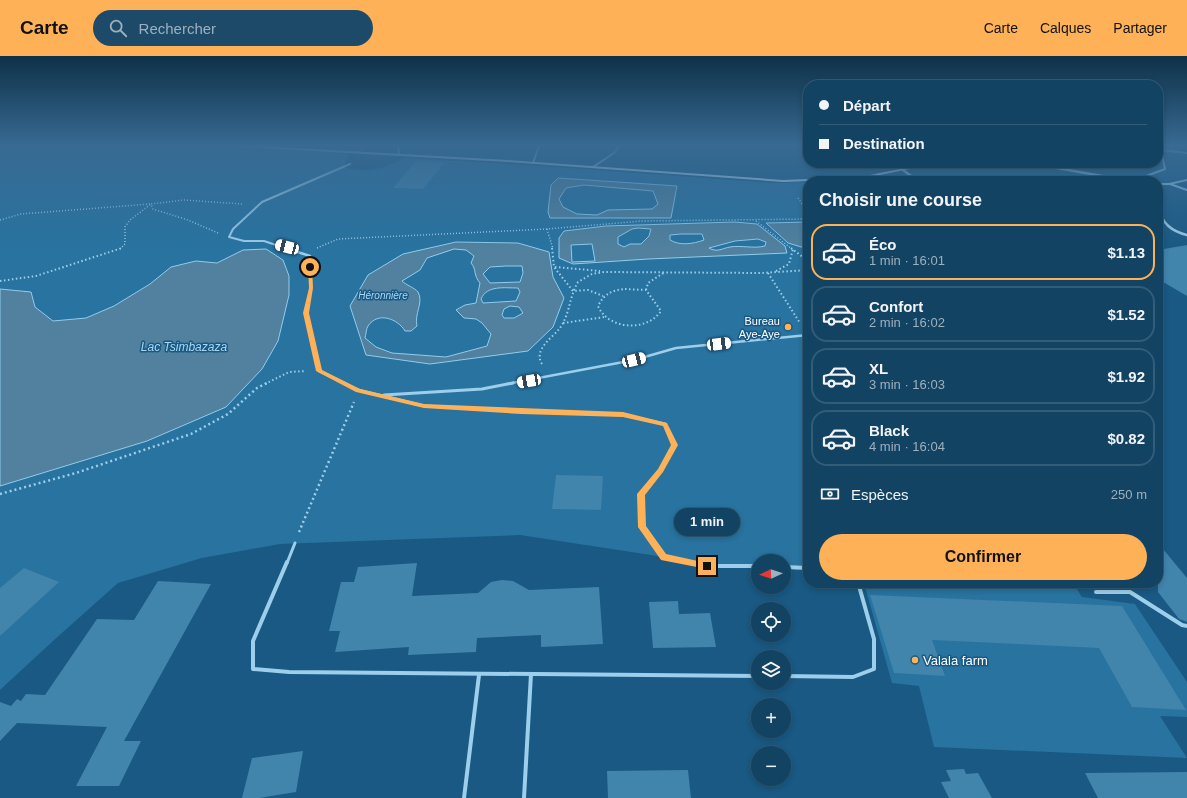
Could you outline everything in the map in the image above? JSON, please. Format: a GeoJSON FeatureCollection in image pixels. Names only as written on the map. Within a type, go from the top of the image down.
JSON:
{"type":"FeatureCollection","features":[{"type":"Feature","properties":{"kind":"street"},"geometry":{"type":"LineString","coordinates":[[777,181],[795,181]]}},
{"type":"Feature","properties":{"kind":"street"},"geometry":{"type":"LineString","coordinates":[[1163,222],[1166,226],[1187,235]]}},
{"type":"Feature","properties":{"kind":"lane"},"geometry":{"type":"LineString","coordinates":[[311,181],[262,202],[233,229],[229,237],[244,241],[264,241],[310,256],[311,288],[306,313],[319,371],[358,390],[424,406],[521,412],[623,415],[665,424],[674,445],[660,470],[641,494],[642,527],[664,557],[707,566],[751,566]]}},
{"type":"Feature","properties":{"kind":"lane"},"geometry":{"type":"LineString","coordinates":[[1163,184],[1184,181]]}},
{"type":"Feature","properties":{"kind":"lane"},"geometry":{"type":"LineString","coordinates":[[1169,184],[1187,190]]}},
{"type":"Feature","properties":{"kind":"lane"},"geometry":{"type":"LineString","coordinates":[[380,396],[482,389],[634,360],[676,348],[803,336]]}},
{"type":"Feature","properties":{"kind":"lane"},"geometry":{"type":"LineString","coordinates":[[295,543],[252,640],[253,669],[289,672],[479,675],[751,676]]}},
{"type":"Feature","properties":{"kind":"lane"},"geometry":{"type":"LineString","coordinates":[[791,567],[803,568]]}},
{"type":"Feature","properties":{"kind":"lane"},"geometry":{"type":"LineString","coordinates":[[791,676],[853,677],[874,669],[874,639],[860,588]]}},
{"type":"Feature","properties":{"kind":"lane"},"geometry":{"type":"LineString","coordinates":[[1096,592],[1130,592],[1182,625],[1187,626]]}},
{"type":"Feature","properties":{"kind":"lane"},"geometry":{"type":"LineString","coordinates":[[524,798],[531,674]]}},
{"type":"Feature","properties":{"kind":"lane"},"geometry":{"type":"LineString","coordinates":[[464,798],[479,675]]}},
{"type":"Feature","properties":{"kind":"path"},"geometry":{"type":"LineString","coordinates":[[798,198],[803,205]]}},
{"type":"Feature","properties":{"kind":"path"},"geometry":{"type":"LineString","coordinates":[[0,220],[21,214],[190,200],[258,205]]}},
{"type":"Feature","properties":{"kind":"path"},"geometry":{"type":"LineString","coordinates":[[151,204],[153,209],[188,220],[229,237]]}},
{"type":"Feature","properties":{"kind":"path"},"geometry":{"type":"LineString","coordinates":[[0,281],[36,276],[122,248],[125,244],[125,227],[130,220],[151,204]]}},
{"type":"Feature","properties":{"kind":"path"},"geometry":{"type":"LineString","coordinates":[[310,256],[320,246],[338,239],[547,229],[641,221],[803,219]]}},
{"type":"Feature","properties":{"kind":"path"},"geometry":{"type":"LineString","coordinates":[[755,220],[803,257]]}},
{"type":"Feature","properties":{"kind":"path"},"geometry":{"type":"LineString","coordinates":[[547,229],[552,242],[554,267],[573,291]]}},
{"type":"Feature","properties":{"kind":"path"},"geometry":{"type":"LineString","coordinates":[[773,272],[789,266],[793,260],[793,249]]}},
{"type":"Feature","properties":{"kind":"path"},"geometry":{"type":"LineString","coordinates":[[554,267],[604,272],[768,273],[803,270]]}},
{"type":"Feature","properties":{"kind":"path"},"geometry":{"type":"LineString","coordinates":[[553,376],[540,361],[541,348],[563,323],[573,291],[578,281],[588,274],[604,272]]}},
{"type":"Feature","properties":{"kind":"path"},"geometry":{"type":"LineString","coordinates":[[646,290],[648,283],[665,272]]}},
{"type":"Feature","properties":{"kind":"path"},"geometry":{"type":"LineString","coordinates":[[768,273],[803,328]]}},
{"type":"Feature","properties":{"kind":"path"},"geometry":{"type":"LineString","coordinates":[[563,323],[605,317],[622,324],[636,325],[652,321],[661,311],[646,290],[627,288],[608,293],[603,296],[598,306],[605,317]]}},
{"type":"Feature","properties":{"kind":"path"},"geometry":{"type":"LineString","coordinates":[[573,291],[589,289],[603,296]]}},
{"type":"Feature","properties":{"kind":"path"},"geometry":{"type":"LineString","coordinates":[[0,494],[76,473],[191,434],[228,414],[257,388],[288,372],[319,371]]}},
{"type":"Feature","properties":{"kind":"path"},"geometry":{"type":"LineString","coordinates":[[295,543],[358,390]]}},
{"type":"Feature","properties":{"kind":"shaded area"},"geometry":{"type":"Polygon","coordinates":[[[0,181],[743,181],[776,183],[803,182],[803,568],[791,567],[791,554],[751,554],[751,567],[707,566],[664,557],[520,535],[280,544],[202,558],[118,583],[0,690],[0,181]]]}},
{"type":"Feature","properties":{"kind":"shaded area"},"geometry":{"type":"Polygon","coordinates":[[[865,588],[1076,588],[1082,597],[1135,604],[1187,682],[1187,717],[1160,716],[1187,758],[934,747],[919,686],[892,683],[865,588]]]}},
{"type":"Feature","properties":{"kind":"water"},"geometry":{"type":"Polygon","coordinates":[[[555,181],[597,181],[677,186],[671,218],[550,218],[548,212],[551,185],[555,181]],[[584,185],[566,188],[559,199],[563,207],[577,214],[597,215],[608,210],[652,209],[658,204],[653,191],[584,185]]]}},
{"type":"Feature","properties":{"kind":"water"},"geometry":{"type":"Polygon","coordinates":[[[735,222],[757,224],[785,246],[787,253],[573,264],[559,258],[559,238],[564,231],[606,226],[735,222]],[[632,229],[618,237],[618,244],[624,247],[630,244],[641,244],[649,236],[651,229],[632,229]],[[702,234],[670,235],[670,240],[682,244],[695,243],[704,240],[702,234]],[[758,239],[735,241],[709,248],[717,250],[734,247],[761,247],[765,246],[766,242],[758,239]],[[592,244],[571,245],[572,262],[595,261],[592,244]]]}},
{"type":"Feature","properties":{"kind":"water"},"geometry":{"type":"Polygon","coordinates":[[[803,222],[803,248],[788,243],[766,223],[803,222]]]}},
{"type":"Feature","properties":{"kind":"water","name":"Héronnière"},"geometry":{"type":"Polygon","coordinates":[[[456,242],[518,243],[549,252],[553,277],[564,298],[553,327],[528,351],[430,364],[366,355],[350,306],[368,275],[403,254],[456,242]],[[454,249],[427,258],[420,270],[402,281],[417,291],[420,296],[420,304],[416,322],[417,326],[411,331],[405,331],[393,320],[388,318],[377,319],[372,321],[368,326],[365,338],[376,347],[392,353],[446,357],[487,346],[491,334],[482,323],[476,319],[464,318],[456,310],[465,305],[476,303],[480,283],[471,263],[474,256],[466,250],[454,249]],[[522,266],[490,267],[483,274],[490,283],[520,282],[523,273],[522,266]],[[502,288],[487,291],[481,299],[483,303],[516,301],[520,292],[518,288],[502,288]],[[510,306],[504,309],[502,315],[504,318],[514,318],[523,313],[519,307],[510,306]]]}},
{"type":"Feature","properties":{"kind":"water","name":"Lac Tsimbazaza"},"geometry":{"type":"Polygon","coordinates":[[[266,249],[283,260],[289,276],[289,295],[278,341],[262,369],[226,407],[147,441],[0,486],[0,289],[31,292],[35,307],[53,321],[86,318],[114,306],[150,284],[171,267],[196,261],[217,263],[243,250],[266,249]]]}},
{"type":"Feature","properties":{"kind":"building"},"geometry":{"type":"Polygon","coordinates":[[[399,181],[430,181],[423,189],[393,188],[399,181]]]}},
{"type":"Feature","properties":{"kind":"building"},"geometry":{"type":"Polygon","coordinates":[[[1187,245],[1187,296],[1163,282],[1163,249],[1187,245]]]}},
{"type":"Feature","properties":{"kind":"building"},"geometry":{"type":"Polygon","coordinates":[[[556,475],[603,476],[601,510],[552,509],[556,475]]]}},
{"type":"Feature","properties":{"kind":"building"},"geometry":{"type":"Polygon","coordinates":[[[1163,549],[1187,578],[1187,622],[1179,619],[1158,592],[1158,588],[1163,588],[1163,549]]]}},
{"type":"Feature","properties":{"kind":"building"},"geometry":{"type":"Polygon","coordinates":[[[417,563],[412,596],[478,593],[491,582],[502,580],[513,581],[529,590],[599,587],[603,644],[541,647],[541,635],[477,638],[476,652],[408,655],[409,647],[335,652],[340,631],[329,631],[341,582],[354,582],[358,567],[417,563]]]}},
{"type":"Feature","properties":{"kind":"building"},"geometry":{"type":"Polygon","coordinates":[[[24,568],[59,582],[0,636],[0,588],[24,568]]]}},
{"type":"Feature","properties":{"kind":"building"},"geometry":{"type":"Polygon","coordinates":[[[158,581],[211,584],[124,741],[141,741],[119,786],[76,786],[107,727],[17,723],[0,741],[0,702],[11,706],[17,699],[21,701],[26,694],[45,695],[97,619],[134,620],[158,581]]]}},
{"type":"Feature","properties":{"kind":"building","name":"Valala farm"},"geometry":{"type":"Polygon","coordinates":[[[870,595],[1122,606],[1186,710],[1132,707],[1099,648],[932,640],[945,676],[894,673],[870,595]]]}},
{"type":"Feature","properties":{"kind":"building"},"geometry":{"type":"Polygon","coordinates":[[[678,601],[679,614],[710,613],[716,647],[653,648],[649,602],[678,601]]]}},
{"type":"Feature","properties":{"kind":"building"},"geometry":{"type":"Polygon","coordinates":[[[303,751],[296,792],[259,798],[242,798],[252,758],[303,751]]]}},
{"type":"Feature","properties":{"kind":"building"},"geometry":{"type":"Polygon","coordinates":[[[964,769],[966,774],[978,773],[992,798],[949,798],[941,782],[951,781],[946,770],[964,769]]]}},
{"type":"Feature","properties":{"kind":"building"},"geometry":{"type":"Polygon","coordinates":[[[688,770],[691,798],[608,798],[607,771],[688,770]]]}},
{"type":"Feature","properties":{"kind":"building"},"geometry":{"type":"Polygon","coordinates":[[[1187,772],[1187,798],[1098,798],[1085,773],[1187,772]]]}},
{"type":"Feature","properties":{"kind":"place","name":"Bureau Aye-Aye"},"geometry":{"type":"Point","coordinates":[788,327]}},
{"type":"Feature","properties":{"kind":"place","name":"Valala farm"},"geometry":{"type":"Point","coordinates":[915,660]}},
{"type":"Feature","properties":{"kind":"route"},"geometry":{"type":"LineString","coordinates":[[310,267],[311,288],[306,313],[319,371],[358,390],[424,406],[521,412],[623,415],[665,424],[674,445],[660,470],[641,494],[642,527],[664,557],[707,566]]}}]}
